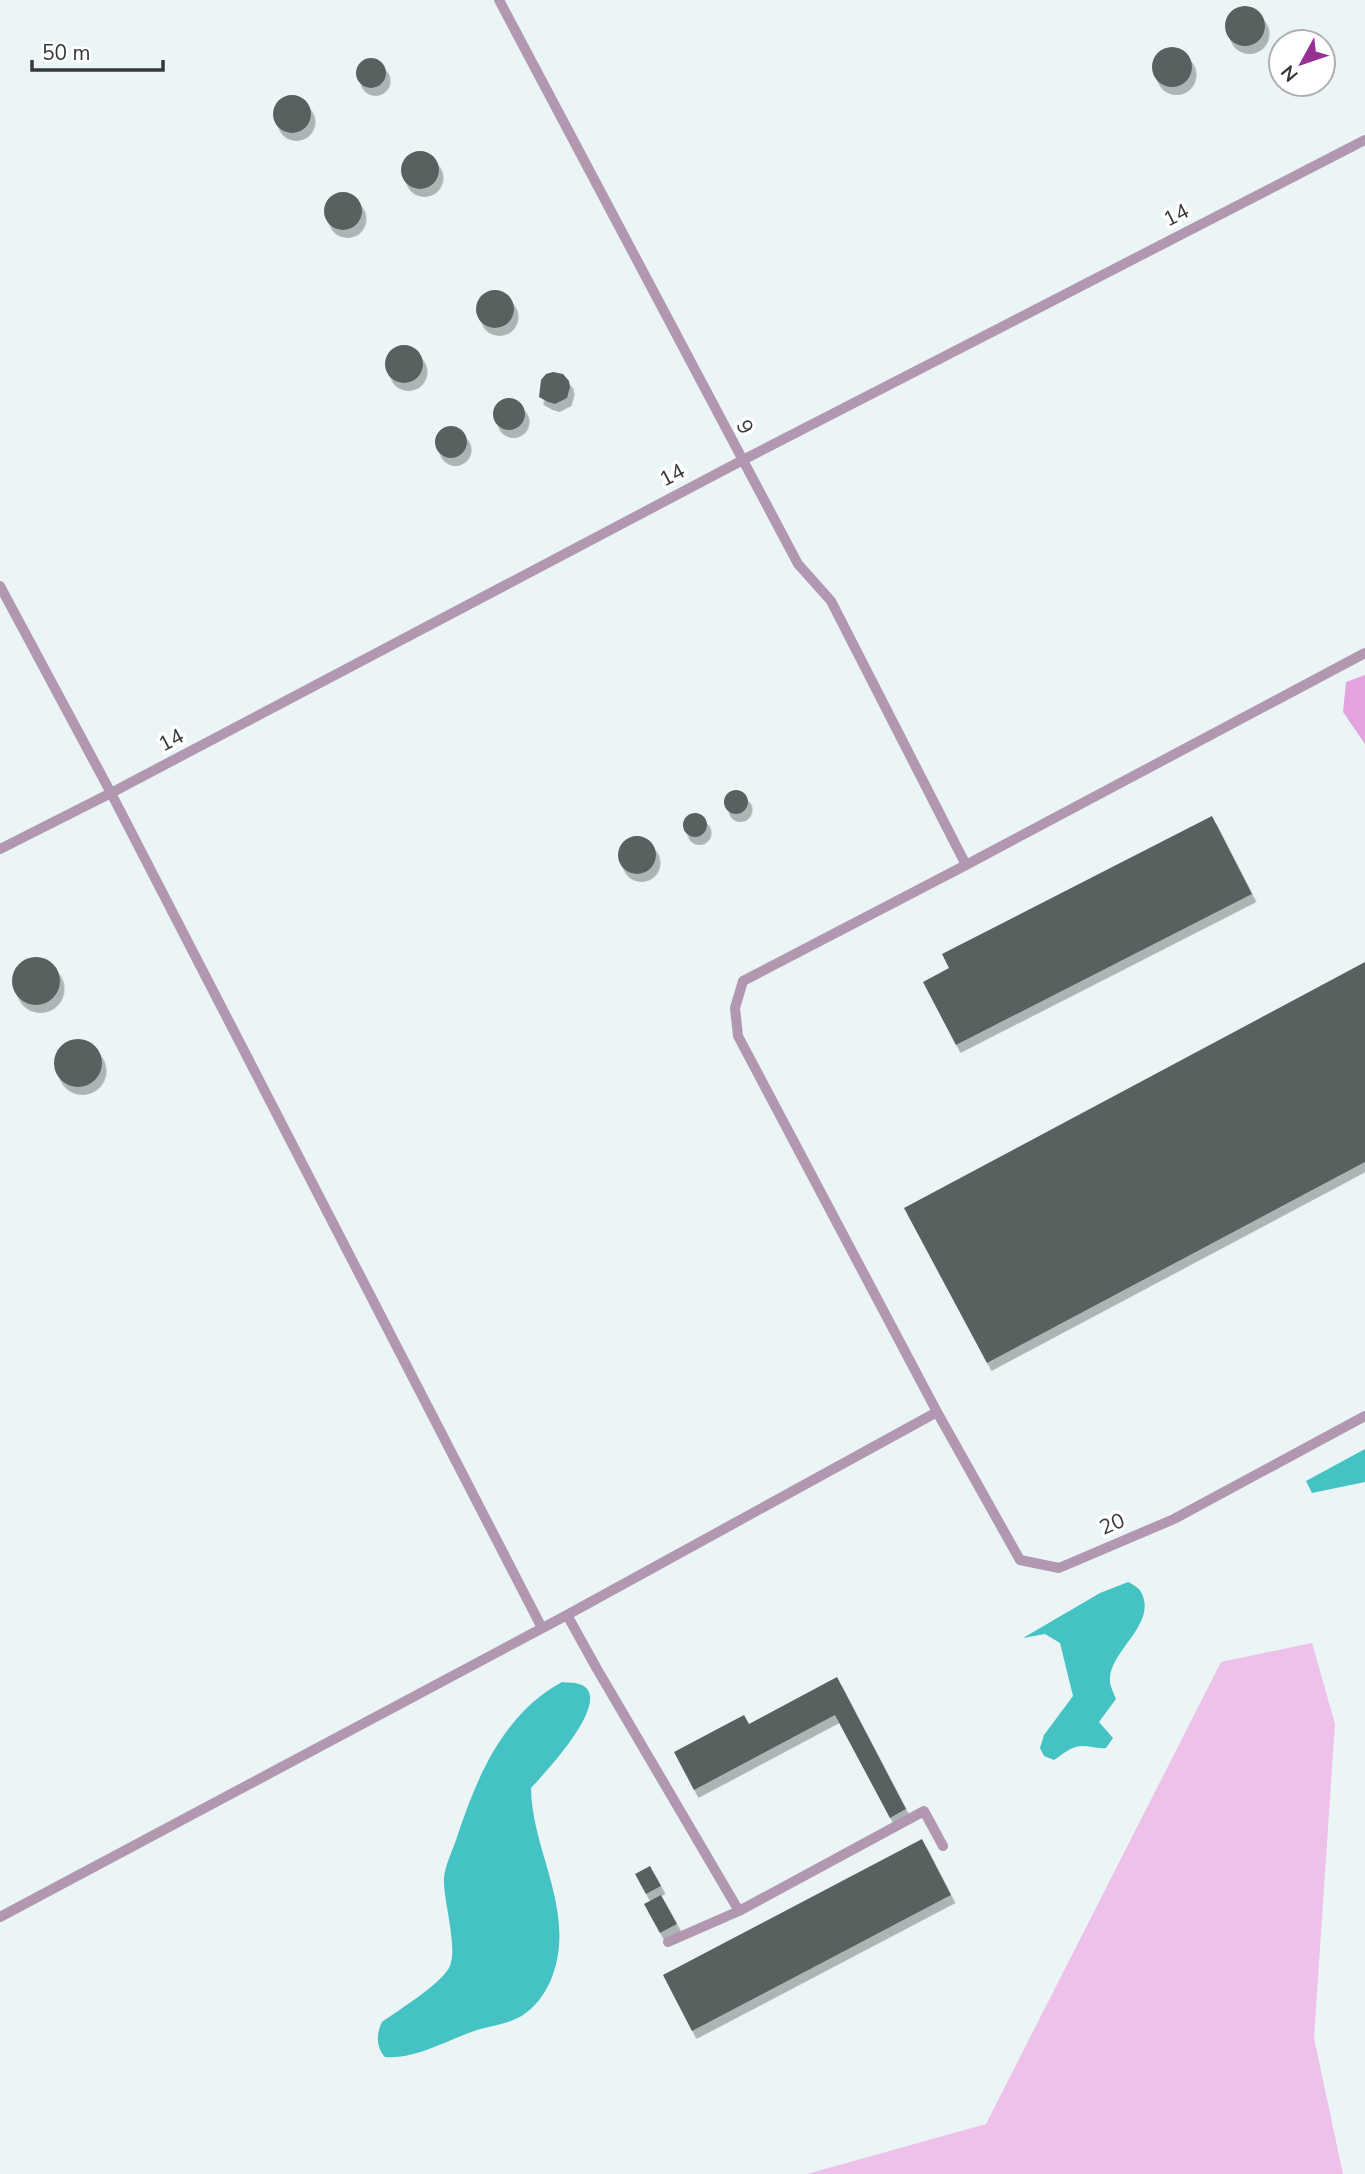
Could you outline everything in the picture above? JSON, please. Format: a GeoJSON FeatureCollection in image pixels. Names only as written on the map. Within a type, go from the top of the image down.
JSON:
{"type":"FeatureCollection","features":[{"type":"Feature","properties":{"kind":"lane","name":"9"},"geometry":{"type":"LineString","coordinates":[[499,0],[741,461],[798,564],[831,601],[966,865]]}},
{"type":"Feature","properties":{"kind":"lane","name":"14"},"geometry":{"type":"LineString","coordinates":[[0,849],[741,461],[1365,140]]}},
{"type":"Feature","properties":{"kind":"lane"},"geometry":{"type":"LineString","coordinates":[[0,586],[111,793],[542,1628]]}},
{"type":"Feature","properties":{"kind":"lane","name":"20"},"geometry":{"type":"LineString","coordinates":[[1365,653],[743,981],[735,1008],[738,1036],[937,1412],[1020,1560],[1059,1568],[1174,1519],[1365,1416]]}},
{"type":"Feature","properties":{"kind":"lane"},"geometry":{"type":"LineString","coordinates":[[0,1917],[567,1615],[937,1412]]}},
{"type":"Feature","properties":{"kind":"lane"},"geometry":{"type":"LineString","coordinates":[[567,1615],[739,1910]]}},
{"type":"Feature","properties":{"kind":"lane"},"geometry":{"type":"LineString","coordinates":[[668,1942],[739,1910],[924,1811],[943,1846]]}},
{"type":"Feature","properties":{"kind":"shaded area"},"geometry":{"type":"Polygon","coordinates":[[[1365,675],[1365,744],[1343,712],[1346,682],[1365,675]]]}},
{"type":"Feature","properties":{"kind":"shaded area"},"geometry":{"type":"Polygon","coordinates":[[[1312,1643],[1335,1724],[1314,2038],[1343,2174],[807,2174],[986,2124],[1221,1662],[1312,1643]]]}},
{"type":"Feature","properties":{"kind":"water"},"geometry":{"type":"Polygon","coordinates":[[[1365,1449],[1365,1482],[1312,1493],[1306,1481],[1365,1449]]]}},
{"type":"Feature","properties":{"kind":"water"},"geometry":{"type":"Polygon","coordinates":[[[1128,1582],[1140,1591],[1145,1603],[1139,1625],[1112,1668],[1110,1681],[1116,1699],[1099,1722],[1113,1738],[1106,1748],[1078,1746],[1054,1760],[1044,1756],[1040,1748],[1044,1735],[1073,1696],[1060,1643],[1045,1634],[1023,1638],[1100,1593],[1128,1582]]]}},
{"type":"Feature","properties":{"kind":"water"},"geometry":{"type":"Polygon","coordinates":[[[562,1682],[579,1684],[589,1691],[590,1703],[574,1736],[531,1788],[538,1837],[557,1908],[558,1957],[550,1982],[535,2004],[518,2018],[477,2030],[420,2052],[385,2057],[378,2040],[382,2022],[444,1975],[452,1960],[452,1937],[444,1878],[447,1863],[483,1770],[508,1729],[524,1711],[541,1695],[562,1682]]]}},
{"type":"Feature","properties":{"kind":"building"},"geometry":{"type":"Polygon","coordinates":[[[1245,6],[1253,7],[1259,12],[1264,18],[1264,34],[1259,40],[1253,45],[1245,46],[1237,45],[1231,40],[1226,34],[1225,26],[1226,18],[1231,12],[1237,7],[1245,6]]]}},
{"type":"Feature","properties":{"kind":"building"},"geometry":{"type":"Polygon","coordinates":[[[1172,47],[1180,48],[1186,53],[1191,59],[1191,75],[1186,81],[1180,86],[1172,87],[1164,86],[1158,81],[1153,75],[1152,67],[1153,59],[1158,53],[1164,48],[1172,47]]]}},
{"type":"Feature","properties":{"kind":"building"},"geometry":{"type":"Polygon","coordinates":[[[371,58],[382,62],[386,73],[382,84],[371,88],[360,84],[356,73],[360,62],[371,58]]]}},
{"type":"Feature","properties":{"kind":"building"},"geometry":{"type":"Polygon","coordinates":[[[292,95],[305,101],[311,114],[305,127],[292,133],[279,127],[273,114],[279,101],[292,95]]]}},
{"type":"Feature","properties":{"kind":"building"},"geometry":{"type":"Polygon","coordinates":[[[420,151],[433,157],[439,170],[433,183],[420,189],[407,183],[401,170],[407,157],[420,151]]]}},
{"type":"Feature","properties":{"kind":"building"},"geometry":{"type":"Polygon","coordinates":[[[343,192],[356,198],[362,211],[356,224],[343,230],[330,224],[324,211],[330,198],[343,192]]]}},
{"type":"Feature","properties":{"kind":"building"},"geometry":{"type":"Polygon","coordinates":[[[495,290],[508,296],[514,309],[508,322],[495,328],[482,322],[476,309],[482,296],[495,290]]]}},
{"type":"Feature","properties":{"kind":"building"},"geometry":{"type":"Polygon","coordinates":[[[404,345],[417,351],[423,364],[417,377],[404,383],[391,377],[385,364],[391,351],[404,345]]]}},
{"type":"Feature","properties":{"kind":"building"},"geometry":{"type":"Polygon","coordinates":[[[546,374],[563,374],[570,387],[567,398],[555,404],[539,397],[541,380],[546,374]]]}},
{"type":"Feature","properties":{"kind":"building"},"geometry":{"type":"Polygon","coordinates":[[[509,398],[520,403],[525,414],[520,425],[509,430],[498,425],[493,414],[498,403],[509,398]]]}},
{"type":"Feature","properties":{"kind":"building"},"geometry":{"type":"Polygon","coordinates":[[[451,426],[462,431],[467,442],[462,453],[451,458],[440,453],[435,442],[440,431],[451,426]]]}},
{"type":"Feature","properties":{"kind":"building"},"geometry":{"type":"Polygon","coordinates":[[[736,790],[745,793],[748,802],[745,811],[736,814],[727,811],[724,802],[727,793],[736,790]]]}},
{"type":"Feature","properties":{"kind":"building"},"geometry":{"type":"Polygon","coordinates":[[[695,813],[704,816],[707,825],[704,834],[695,837],[686,834],[683,825],[686,816],[695,813]]]}},
{"type":"Feature","properties":{"kind":"building"},"geometry":{"type":"Polygon","coordinates":[[[1212,816],[1252,894],[956,1045],[923,982],[949,968],[942,954],[1212,816]]]}},
{"type":"Feature","properties":{"kind":"building"},"geometry":{"type":"Polygon","coordinates":[[[637,836],[651,841],[656,855],[651,869],[637,874],[623,869],[618,855],[623,841],[637,836]]]}},
{"type":"Feature","properties":{"kind":"building"},"geometry":{"type":"Polygon","coordinates":[[[36,957],[53,964],[60,981],[53,998],[36,1005],[19,998],[12,981],[19,964],[36,957]]]}},
{"type":"Feature","properties":{"kind":"building"},"geometry":{"type":"Polygon","coordinates":[[[1365,962],[1365,1162],[987,1363],[904,1208],[1365,962]]]}},
{"type":"Feature","properties":{"kind":"building"},"geometry":{"type":"Polygon","coordinates":[[[78,1039],[95,1046],[102,1063],[95,1080],[78,1087],[61,1080],[54,1063],[61,1046],[78,1039]]]}},
{"type":"Feature","properties":{"kind":"building"},"geometry":{"type":"Polygon","coordinates":[[[837,1677],[906,1809],[890,1818],[835,1715],[694,1790],[674,1752],[744,1715],[749,1724],[837,1677]]]}},
{"type":"Feature","properties":{"kind":"building"},"geometry":{"type":"Polygon","coordinates":[[[922,1839],[951,1895],[692,2031],[663,1975],[922,1839]]]}},
{"type":"Feature","properties":{"kind":"building"},"geometry":{"type":"Polygon","coordinates":[[[650,1866],[661,1886],[646,1894],[635,1874],[650,1866]]]}},
{"type":"Feature","properties":{"kind":"building"},"geometry":{"type":"Polygon","coordinates":[[[661,1895],[677,1924],[660,1933],[644,1904],[661,1895]]]}}]}
